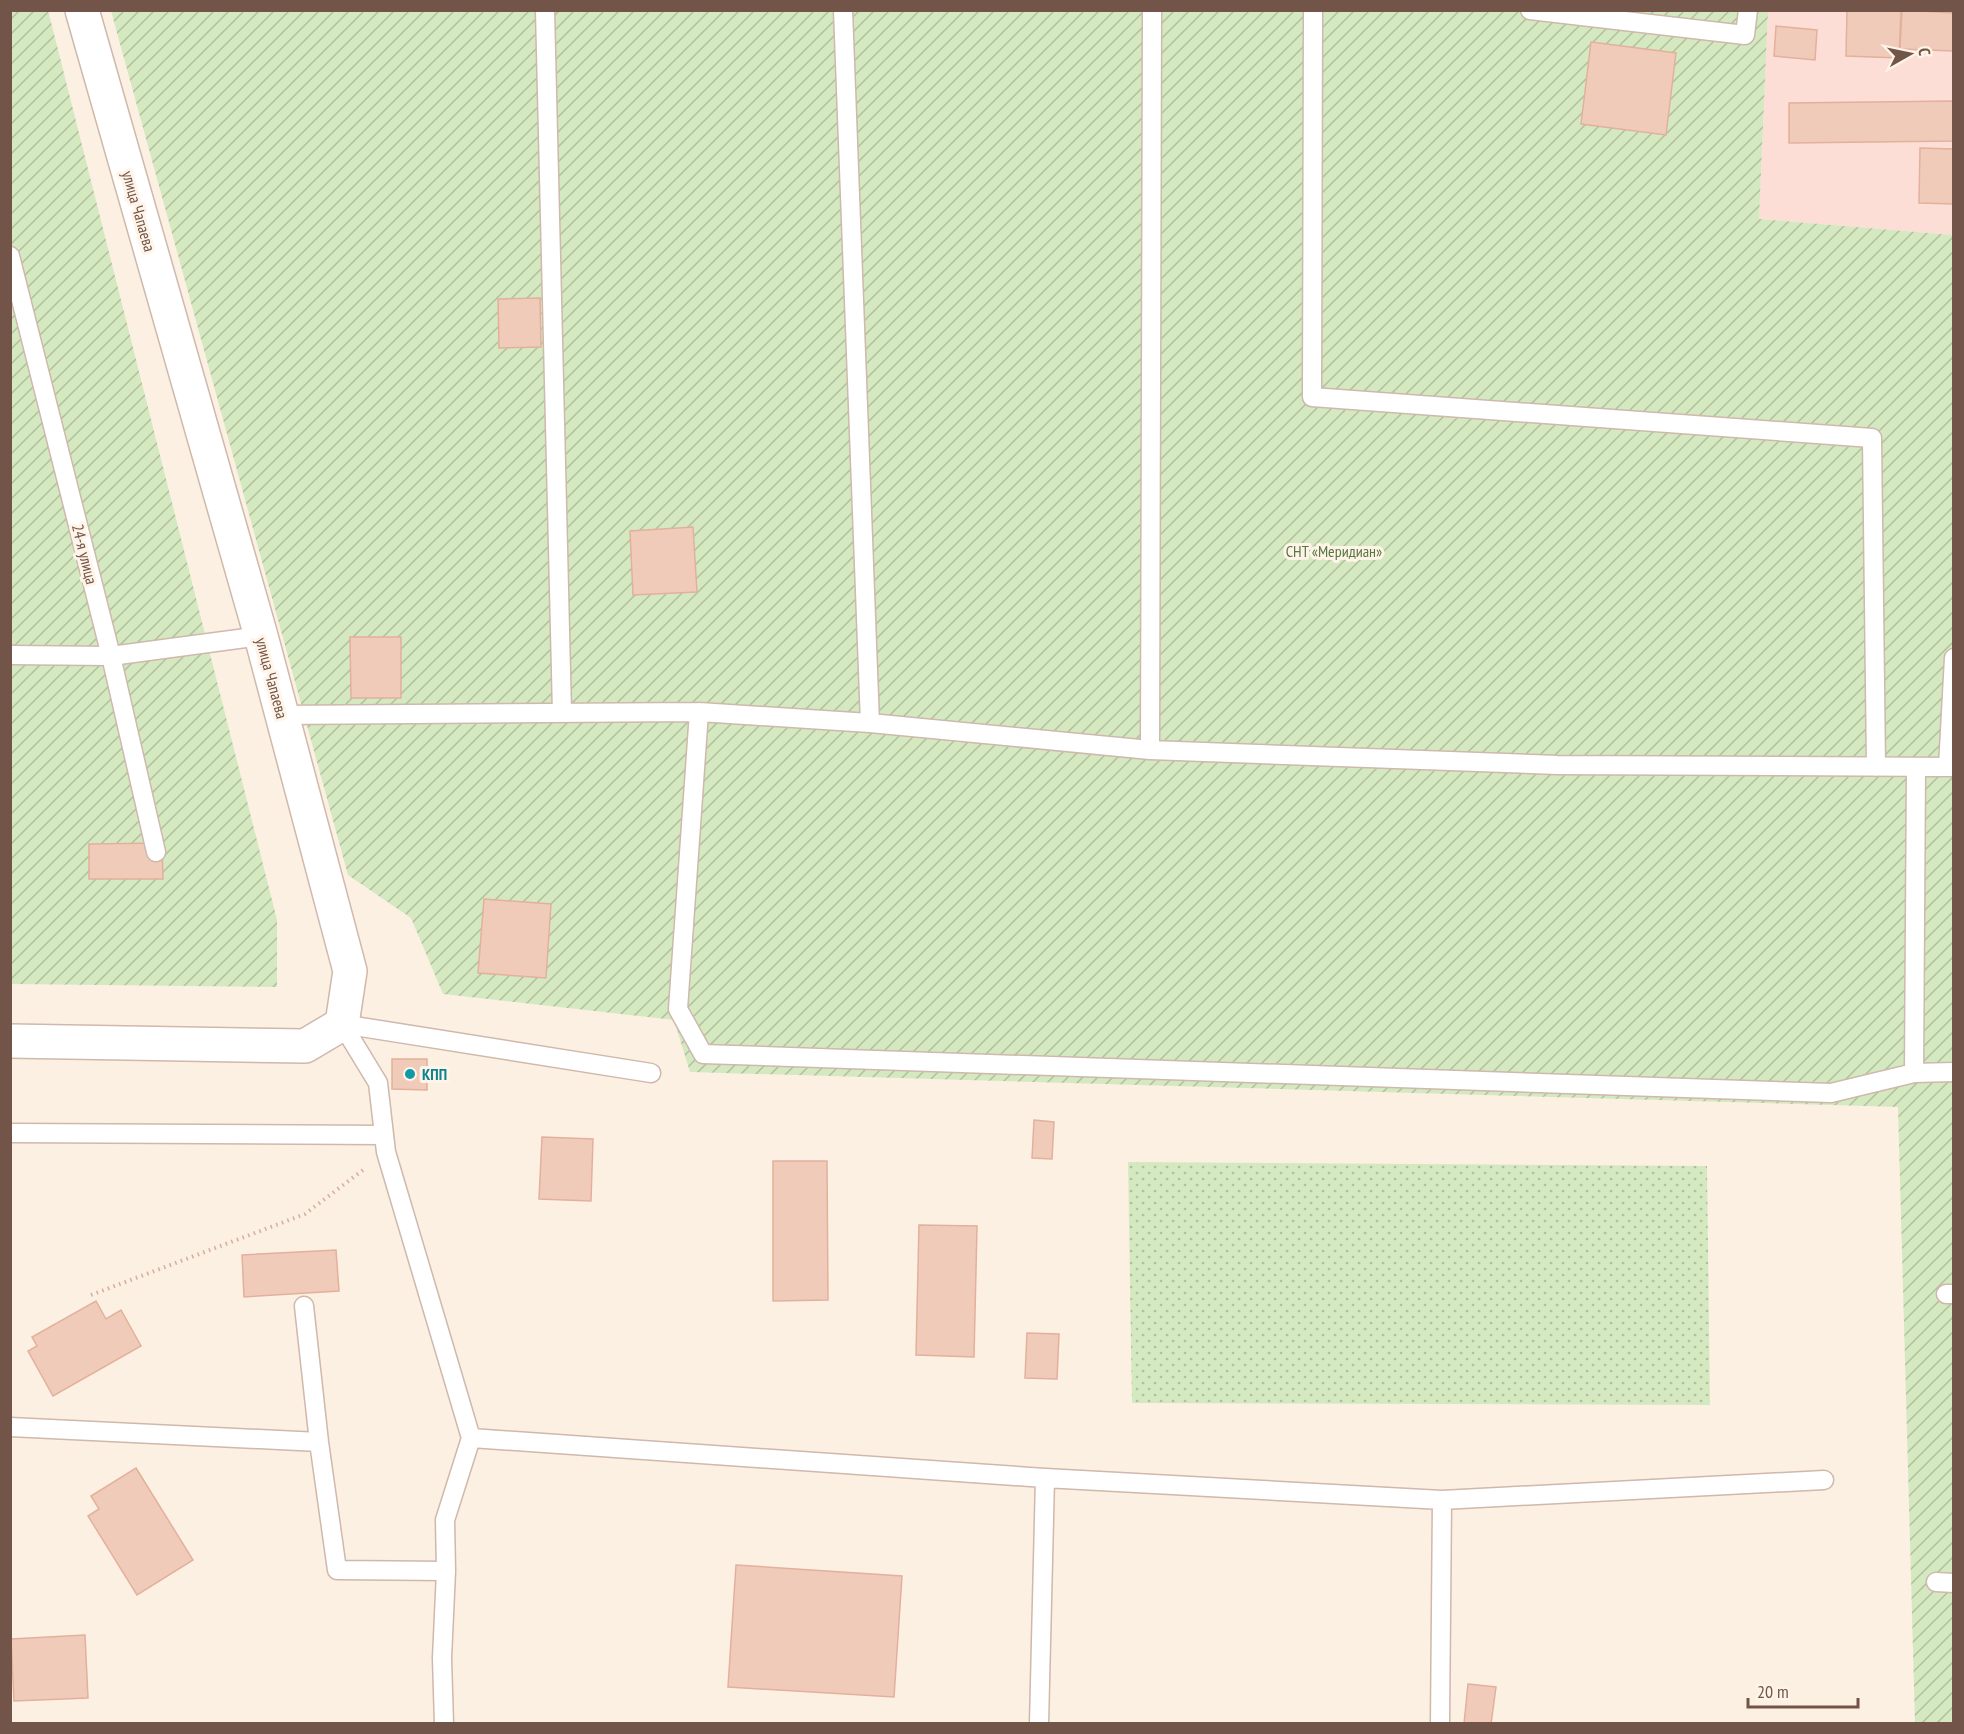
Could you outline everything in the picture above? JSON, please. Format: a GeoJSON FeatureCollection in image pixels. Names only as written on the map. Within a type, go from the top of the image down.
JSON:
{"type":"FeatureCollection","features":[{"type":"Feature","properties":{"kind":"street","name":"улица Чапаева"},"geometry":{"type":"LineString","coordinates":[[82,10],[261,636],[350,971],[342,1024]]}},
{"type":"Feature","properties":{"kind":"street"},"geometry":{"type":"LineString","coordinates":[[10,1041],[305,1046],[342,1024]]}},
{"type":"Feature","properties":{"kind":"lane"},"geometry":{"type":"LineString","coordinates":[[545,10],[562,713]]}},
{"type":"Feature","properties":{"kind":"lane"},"geometry":{"type":"LineString","coordinates":[[843,10],[870,723]]}},
{"type":"Feature","properties":{"kind":"lane"},"geometry":{"type":"LineString","coordinates":[[1150,750],[1152,10]]}},
{"type":"Feature","properties":{"kind":"lane"},"geometry":{"type":"LineString","coordinates":[[1313,10],[1312,397],[1872,438],[1876,767]]}},
{"type":"Feature","properties":{"kind":"lane"},"geometry":{"type":"LineString","coordinates":[[1530,10],[1745,35],[1748,10]]}},
{"type":"Feature","properties":{"kind":"lane","name":"24-я улица"},"geometry":{"type":"LineString","coordinates":[[10,256],[111,656],[156,852]]}},
{"type":"Feature","properties":{"kind":"lane"},"geometry":{"type":"LineString","coordinates":[[10,655],[111,656],[261,636]]}},
{"type":"Feature","properties":{"kind":"lane"},"geometry":{"type":"LineString","coordinates":[[281,715],[699,712],[870,723],[1150,750],[1557,765],[1951,767],[1953,658]]}},
{"type":"Feature","properties":{"kind":"lane"},"geometry":{"type":"LineString","coordinates":[[699,712],[678,1009],[703,1054],[1831,1093],[1914,1073],[1953,1072]]}},
{"type":"Feature","properties":{"kind":"lane"},"geometry":{"type":"LineString","coordinates":[[1914,1073],[1916,766]]}},
{"type":"Feature","properties":{"kind":"lane"},"geometry":{"type":"LineString","coordinates":[[342,1024],[651,1073]]}},
{"type":"Feature","properties":{"kind":"lane"},"geometry":{"type":"LineString","coordinates":[[342,1024],[378,1083],[384,1144],[471,1438],[445,1520],[446,1571],[442,1658],[444,1724]]}},
{"type":"Feature","properties":{"kind":"lane"},"geometry":{"type":"LineString","coordinates":[[10,1133],[384,1144]]}},
{"type":"Feature","properties":{"kind":"lane"},"geometry":{"type":"LineString","coordinates":[[304,1306],[337,1570],[446,1571]]}},
{"type":"Feature","properties":{"kind":"lane"},"geometry":{"type":"LineString","coordinates":[[10,1427],[320,1442]]}},
{"type":"Feature","properties":{"kind":"lane"},"geometry":{"type":"LineString","coordinates":[[471,1438],[1045,1478],[1442,1500],[1824,1480]]}},
{"type":"Feature","properties":{"kind":"lane"},"geometry":{"type":"LineString","coordinates":[[1039,1724],[1045,1478]]}},
{"type":"Feature","properties":{"kind":"lane"},"geometry":{"type":"LineString","coordinates":[[1440,1724],[1442,1500]]}},
{"type":"Feature","properties":{"kind":"path"},"geometry":{"type":"LineString","coordinates":[[91,1295],[305,1214],[384,1144]]}},
{"type":"Feature","properties":{"kind":"shaded area"},"geometry":{"type":"Polygon","coordinates":[[[1768,11],[1953,11],[1953,235],[1759,219],[1768,11]]]}},
{"type":"Feature","properties":{"kind":"green space"},"geometry":{"type":"Polygon","coordinates":[[[48,10],[277,920],[277,987],[11,984],[10,11],[48,10]]]}},
{"type":"Feature","properties":{"kind":"green space","name":"СНТ «Меридиан»"},"geometry":{"type":"Polygon","coordinates":[[[111,11],[1768,11],[1759,219],[1953,235],[1953,1723],[1915,1723],[1898,1107],[690,1072],[674,1020],[443,994],[411,918],[348,875],[111,11]]]}},
{"type":"Feature","properties":{"kind":"green space"},"geometry":{"type":"Polygon","coordinates":[[[1128,1162],[1707,1166],[1710,1405],[1132,1403],[1128,1162]]]}},
{"type":"Feature","properties":{"kind":"building"},"geometry":{"type":"Polygon","coordinates":[[[1847,10],[1901,10],[1899,58],[1846,56],[1847,10]]]}},
{"type":"Feature","properties":{"kind":"building"},"geometry":{"type":"Polygon","coordinates":[[[1902,10],[1954,13],[1954,51],[1900,49],[1902,10]]]}},
{"type":"Feature","properties":{"kind":"building"},"geometry":{"type":"Polygon","coordinates":[[[1776,26],[1817,30],[1815,60],[1774,56],[1776,26]]]}},
{"type":"Feature","properties":{"kind":"building"},"geometry":{"type":"Polygon","coordinates":[[[1591,42],[1676,53],[1666,135],[1581,124],[1591,42]]]}},
{"type":"Feature","properties":{"kind":"building"},"geometry":{"type":"Polygon","coordinates":[[[1954,101],[1954,141],[1789,143],[1789,103],[1954,101]]]}},
{"type":"Feature","properties":{"kind":"building"},"geometry":{"type":"Polygon","coordinates":[[[1920,148],[1954,149],[1954,204],[1919,203],[1920,148]]]}},
{"type":"Feature","properties":{"kind":"building"},"geometry":{"type":"Polygon","coordinates":[[[540,298],[541,347],[499,348],[498,299],[540,298]]]}},
{"type":"Feature","properties":{"kind":"building"},"geometry":{"type":"Polygon","coordinates":[[[693,527],[697,592],[633,595],[630,531],[693,527]]]}},
{"type":"Feature","properties":{"kind":"building"},"geometry":{"type":"Polygon","coordinates":[[[350,637],[401,637],[401,698],[351,698],[350,637]]]}},
{"type":"Feature","properties":{"kind":"building"},"geometry":{"type":"Polygon","coordinates":[[[162,843],[163,879],[89,879],[89,844],[162,843]]]}},
{"type":"Feature","properties":{"kind":"building"},"geometry":{"type":"Polygon","coordinates":[[[484,899],[551,904],[546,978],[478,973],[484,899]]]}},
{"type":"Feature","properties":{"kind":"building","name":"КПП"},"geometry":{"type":"Polygon","coordinates":[[[392,1059],[427,1059],[427,1090],[392,1089],[392,1059]]]}},
{"type":"Feature","properties":{"kind":"building"},"geometry":{"type":"Polygon","coordinates":[[[1034,1120],[1054,1122],[1052,1159],[1032,1158],[1034,1120]]]}},
{"type":"Feature","properties":{"kind":"building"},"geometry":{"type":"Polygon","coordinates":[[[542,1137],[593,1139],[591,1201],[539,1199],[542,1137]]]}},
{"type":"Feature","properties":{"kind":"building"},"geometry":{"type":"Polygon","coordinates":[[[773,1161],[827,1161],[828,1300],[773,1301],[773,1161]]]}},
{"type":"Feature","properties":{"kind":"building"},"geometry":{"type":"Polygon","coordinates":[[[919,1225],[977,1226],[974,1357],[916,1355],[919,1225]]]}},
{"type":"Feature","properties":{"kind":"building"},"geometry":{"type":"Polygon","coordinates":[[[336,1250],[339,1291],[244,1297],[242,1255],[336,1250]]]}},
{"type":"Feature","properties":{"kind":"building"},"geometry":{"type":"Polygon","coordinates":[[[96,1301],[106,1319],[121,1310],[141,1346],[53,1396],[28,1351],[37,1346],[32,1337],[96,1301]]]}},
{"type":"Feature","properties":{"kind":"building"},"geometry":{"type":"Polygon","coordinates":[[[1027,1333],[1059,1334],[1057,1379],[1025,1378],[1027,1333]]]}},
{"type":"Feature","properties":{"kind":"building"},"geometry":{"type":"Polygon","coordinates":[[[136,1468],[193,1560],[137,1595],[88,1516],[99,1509],[91,1496],[136,1468]]]}},
{"type":"Feature","properties":{"kind":"building"},"geometry":{"type":"Polygon","coordinates":[[[736,1565],[902,1576],[894,1697],[728,1687],[736,1565]]]}},
{"type":"Feature","properties":{"kind":"building"},"geometry":{"type":"Polygon","coordinates":[[[85,1635],[88,1698],[14,1701],[11,1639],[85,1635]]]}},
{"type":"Feature","properties":{"kind":"building"},"geometry":{"type":"Polygon","coordinates":[[[1468,1684],[1496,1687],[1491,1724],[1464,1724],[1468,1684]]]}},
{"type":"Feature","properties":{"kind":"place","name":"КПП"},"geometry":{"type":"Point","coordinates":[410,1074]}}]}
